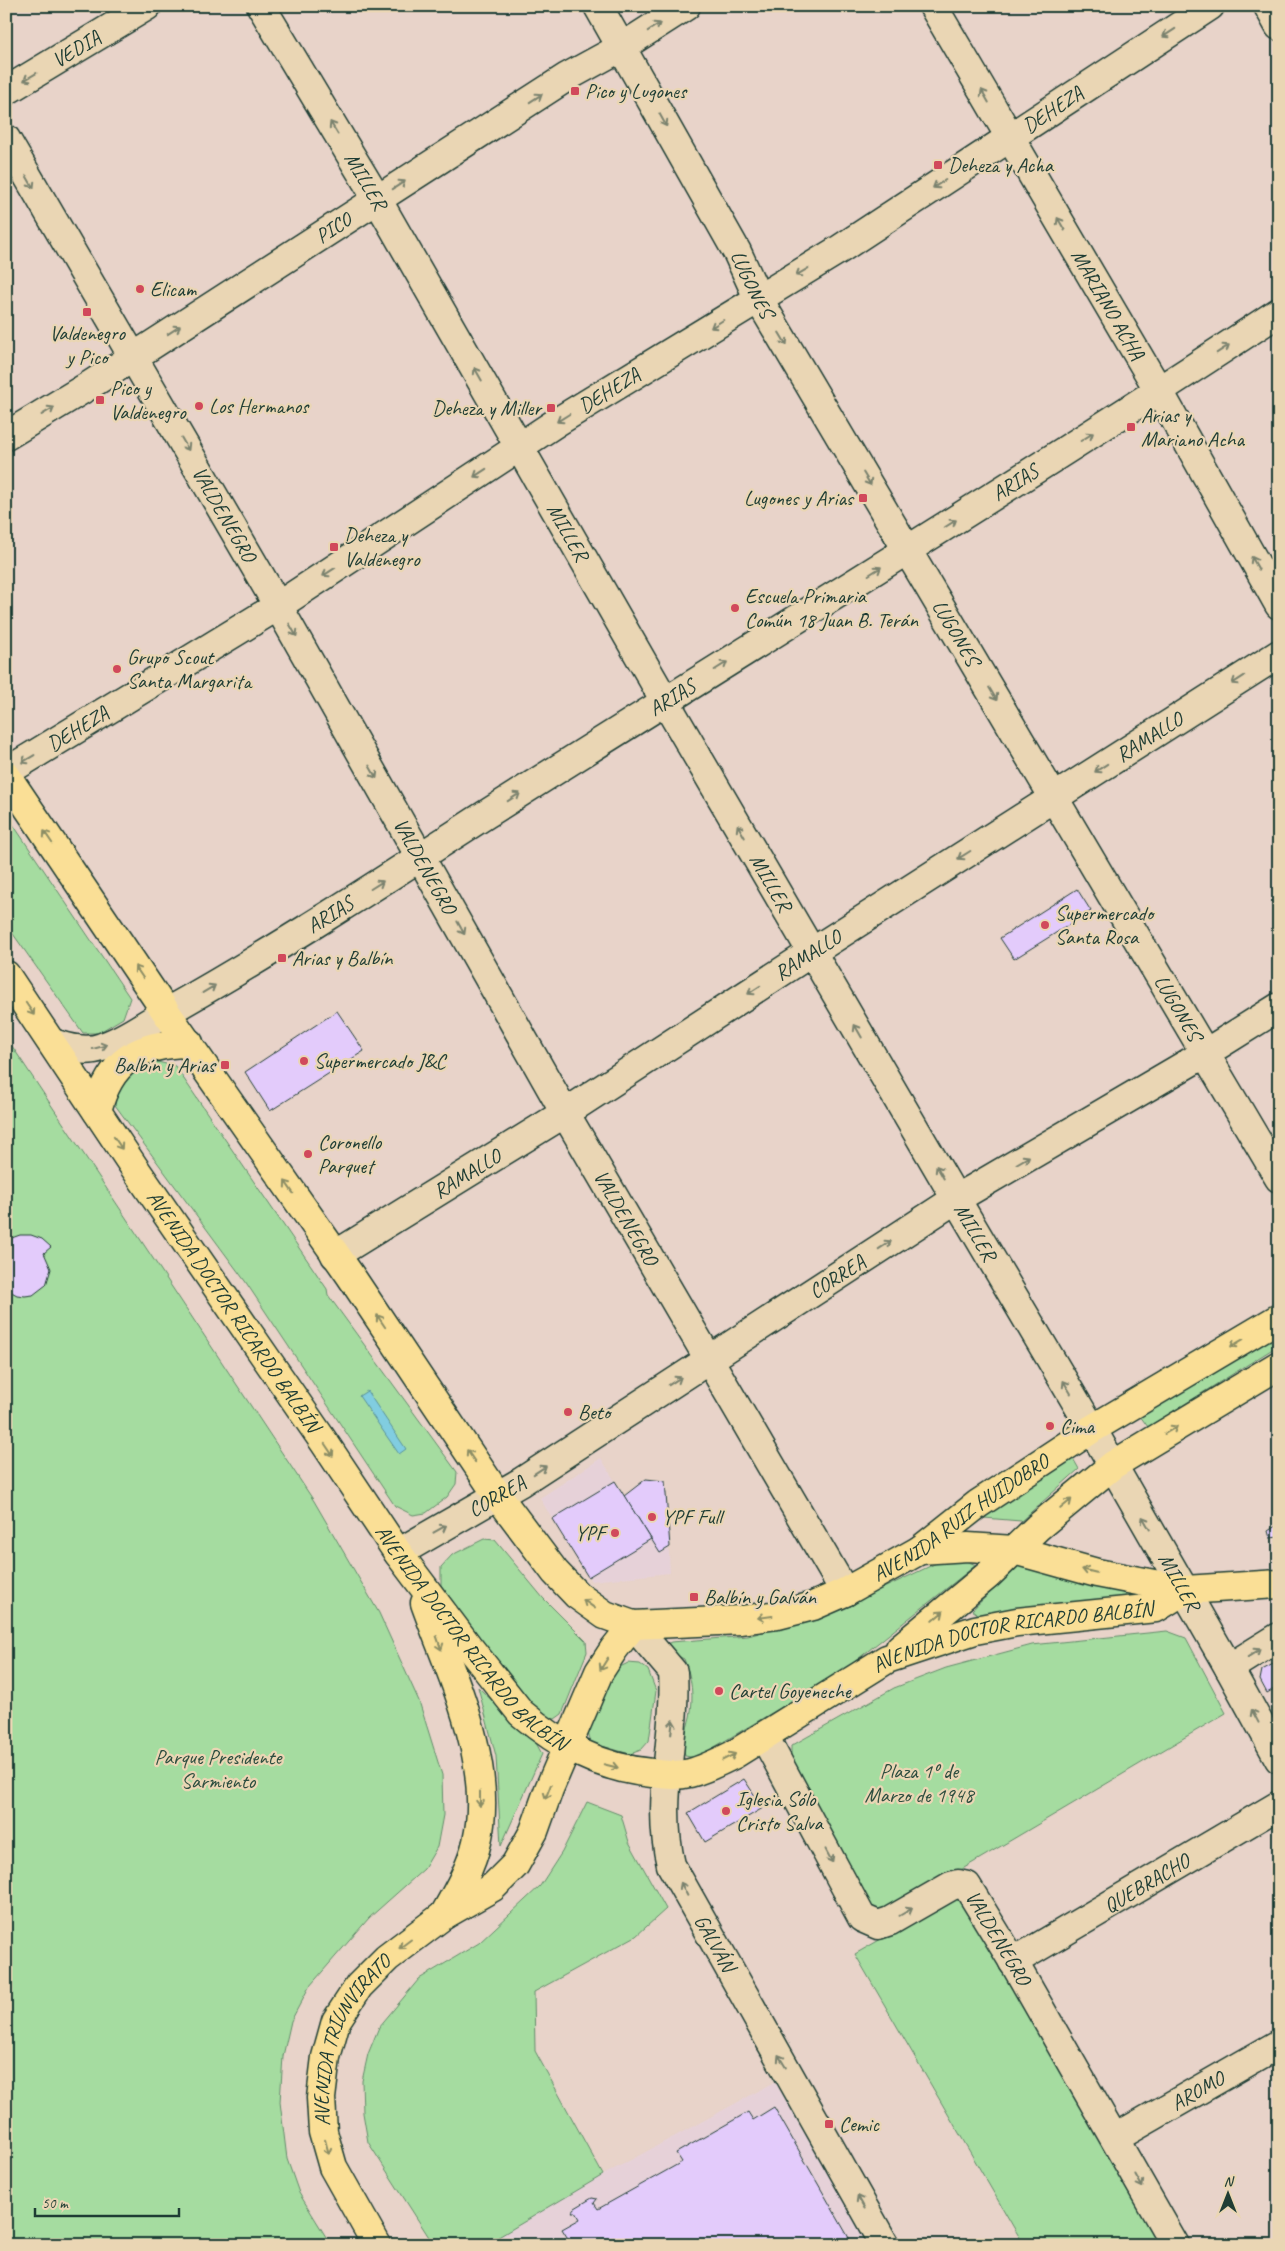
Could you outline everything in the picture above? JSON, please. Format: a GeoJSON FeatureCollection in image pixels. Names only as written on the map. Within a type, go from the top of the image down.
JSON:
{"type":"FeatureCollection","features":[{"type":"Feature","properties":{"kind":"main road"},"geometry":{"type":"LineString","coordinates":[[6,773],[166,1012],[335,1255],[498,1496],[536,1548],[577,1595],[605,1615],[633,1624],[741,1620],[778,1615],[813,1606],[845,1592]]}},
{"type":"Feature","properties":{"kind":"main road","name":"AVENIDA DOCTOR RICARDO BALBÍN"},"geometry":{"type":"LineString","coordinates":[[6,975],[417,1580],[522,1713],[566,1747],[604,1764],[634,1772],[666,1775],[688,1774],[707,1768],[764,1736],[888,1659],[976,1630],[1017,1622],[1156,1608],[1185,1590]]}},
{"type":"Feature","properties":{"kind":"main road"},"geometry":{"type":"LineString","coordinates":[[97,1111],[102,1090],[113,1072],[129,1058],[148,1048],[169,1044],[189,1044]]}},
{"type":"Feature","properties":{"kind":"main road","name":"AVENIDA RUIZ HUIDOBRO"},"geometry":{"type":"LineString","coordinates":[[845,1592],[920,1550],[978,1504],[1092,1429],[1279,1318]]}},
{"type":"Feature","properties":{"kind":"main road"},"geometry":{"type":"LineString","coordinates":[[888,1659],[988,1575],[1038,1527],[1113,1465],[1279,1365]]}},
{"type":"Feature","properties":{"kind":"main road","name":"AVENIDA DOCTOR RICARDO BALBÍN"},"geometry":{"type":"LineString","coordinates":[[920,1550],[968,1547],[1014,1550],[1097,1573],[1185,1590],[1279,1584]]}},
{"type":"Feature","properties":{"kind":"main road","name":"AVENIDA TRIUNVIRATO"},"geometry":{"type":"LineString","coordinates":[[417,1580],[476,1749],[480,1785],[477,1841],[470,1865],[444,1915]]}},
{"type":"Feature","properties":{"kind":"main road","name":"AVENIDA TRIUNVIRATO"},"geometry":{"type":"LineString","coordinates":[[377,2245],[333,2168],[323,2132],[321,2098],[326,2057],[336,2022],[359,1986],[387,1958],[444,1915],[494,1887],[515,1864],[534,1831],[566,1747],[599,1672],[633,1624]]}},
{"type":"Feature","properties":{"kind":"street","name":"VEDIA"},"geometry":{"type":"LineString","coordinates":[[6,91],[147,6]]}},
{"type":"Feature","properties":{"kind":"street","name":"MILLER"},"geometry":{"type":"LineString","coordinates":[[261,6],[377,199],[665,700],[1113,1465],[1279,1758]]}},
{"type":"Feature","properties":{"kind":"street","name":"LUGONES"},"geometry":{"type":"LineString","coordinates":[[598,6],[737,252],[758,298],[909,550],[1204,1054],[1279,1178]]}},
{"type":"Feature","properties":{"kind":"street","name":"PICO"},"geometry":{"type":"LineString","coordinates":[[6,436],[134,357],[568,77],[622,47],[686,6]]}},
{"type":"Feature","properties":{"kind":"street","name":"MARIANO ACHA"},"geometry":{"type":"LineString","coordinates":[[933,6],[1159,391],[1279,605]]}},
{"type":"Feature","properties":{"kind":"street","name":"DEHEZA"},"geometry":{"type":"LineString","coordinates":[[6,773],[278,606],[520,446],[840,249],[1210,6]]}},
{"type":"Feature","properties":{"kind":"street"},"geometry":{"type":"LineString","coordinates":[[1268,6],[1279,26]]}},
{"type":"Feature","properties":{"kind":"street","name":"VALDENEGRO"},"geometry":{"type":"LineString","coordinates":[[6,139],[278,606],[565,1113],[710,1358],[845,1592]]}},
{"type":"Feature","properties":{"kind":"street","name":"ARIAS"},"geometry":{"type":"LineString","coordinates":[[53,1044],[78,1050],[100,1049],[122,1039],[166,1012],[196,997],[665,700],[909,550],[1159,391],[1279,312]]}},
{"type":"Feature","properties":{"kind":"street","name":"RAMALLO"},"geometry":{"type":"LineString","coordinates":[[335,1255],[565,1113],[812,952],[1279,654]]}},
{"type":"Feature","properties":{"kind":"street","name":"CORREA"},"geometry":{"type":"LineString","coordinates":[[398,1553],[498,1496],[956,1199],[1204,1054],[1279,1007]]}},
{"type":"Feature","properties":{"kind":"street","name":"GALVÁN"},"geometry":{"type":"LineString","coordinates":[[633,1624],[673,1672],[673,1716],[666,1775],[664,1818],[666,1845],[671,1864],[885,2245]]}},
{"type":"Feature","properties":{"kind":"street"},"geometry":{"type":"LineString","coordinates":[[1229,1668],[1279,1637]]}},
{"type":"Feature","properties":{"kind":"street","name":"VALDENEGRO"},"geometry":{"type":"LineString","coordinates":[[764,1736],[862,1918],[878,1925],[890,1921],[951,1886],[958,1884],[966,1886],[1013,1962],[1175,2245]]}},
{"type":"Feature","properties":{"kind":"street","name":"QUEBRACHO"},"geometry":{"type":"LineString","coordinates":[[1013,1962],[1279,1805]]}},
{"type":"Feature","properties":{"kind":"street","name":"AROMO"},"geometry":{"type":"LineString","coordinates":[[1115,2138],[1279,2044]]}},
{"type":"Feature","properties":{"kind":"shaded area","name":"YPF"},"geometry":{"type":"Polygon","coordinates":[[[601,1458],[624,1496],[646,1479],[665,1481],[670,1573],[591,1581],[552,1519],[540,1498],[601,1458]]]}},
{"type":"Feature","properties":{"kind":"shaded area"},"geometry":{"type":"Polygon","coordinates":[[[775,2082],[868,2245],[485,2245],[603,2175],[775,2082]]]}},
{"type":"Feature","properties":{"kind":"green space"},"geometry":{"type":"Polygon","coordinates":[[[6,814],[130,998],[123,1018],[98,1033],[83,1033],[6,924],[6,814]]]}},
{"type":"Feature","properties":{"kind":"green space","name":"Parque Presidente Sarmiento"},"geometry":{"type":"Polygon","coordinates":[[[6,1037],[314,1501],[379,1613],[419,1701],[442,1775],[443,1815],[437,1847],[424,1869],[369,1918],[309,1987],[291,2021],[283,2056],[280,2102],[287,2159],[299,2193],[331,2245],[6,2245],[6,1037]]]}},
{"type":"Feature","properties":{"kind":"green space"},"geometry":{"type":"Polygon","coordinates":[[[153,1061],[175,1066],[327,1289],[328,1295],[457,1472],[456,1484],[447,1497],[426,1513],[413,1515],[395,1506],[245,1281],[115,1105],[117,1083],[153,1061]]]}},
{"type":"Feature","properties":{"kind":"green space"},"geometry":{"type":"Polygon","coordinates":[[[1279,1329],[1279,1345],[1148,1427],[1140,1416],[1279,1329]]]}},
{"type":"Feature","properties":{"kind":"green space"},"geometry":{"type":"Polygon","coordinates":[[[1071,1455],[1079,1469],[1021,1521],[984,1518],[982,1512],[1071,1455]]]}},
{"type":"Feature","properties":{"kind":"green space"},"geometry":{"type":"Polygon","coordinates":[[[484,1539],[495,1540],[543,1598],[586,1641],[587,1652],[562,1714],[555,1719],[541,1713],[510,1682],[441,1585],[441,1567],[452,1555],[484,1539]]]}},
{"type":"Feature","properties":{"kind":"green space"},"geometry":{"type":"Polygon","coordinates":[[[964,1560],[976,1565],[844,1670],[696,1758],[685,1756],[684,1741],[692,1702],[689,1674],[684,1659],[668,1651],[665,1645],[671,1642],[748,1636],[828,1614],[941,1561],[964,1560]]]}},
{"type":"Feature","properties":{"kind":"green space"},"geometry":{"type":"Polygon","coordinates":[[[1019,1565],[1150,1599],[979,1615],[972,1610],[1019,1565]]]}},
{"type":"Feature","properties":{"kind":"green space","name":"Plaza 1º de Marzo de 1948"},"geometry":{"type":"Polygon","coordinates":[[[1167,1631],[1186,1638],[1226,1713],[893,1910],[877,1910],[868,1903],[791,1757],[791,1746],[894,1688],[946,1668],[1032,1645],[1167,1631]]]}},
{"type":"Feature","properties":{"kind":"green space"},"geometry":{"type":"Polygon","coordinates":[[[628,1663],[640,1664],[648,1670],[656,1691],[649,1741],[641,1750],[630,1754],[591,1743],[588,1733],[616,1669],[628,1663]]]}},
{"type":"Feature","properties":{"kind":"green space"},"geometry":{"type":"Polygon","coordinates":[[[478,1687],[536,1743],[542,1754],[501,1846],[496,1756],[478,1687]]]}},
{"type":"Feature","properties":{"kind":"green space"},"geometry":{"type":"Polygon","coordinates":[[[587,1802],[621,1815],[629,1842],[666,1909],[636,1936],[534,1992],[535,2051],[603,2175],[485,2245],[434,2245],[368,2142],[363,2113],[362,2081],[368,2054],[379,2027],[419,1979],[479,1943],[540,1886],[562,1852],[587,1802]]]}},
{"type":"Feature","properties":{"kind":"green space"},"geometry":{"type":"Polygon","coordinates":[[[959,1898],[966,1902],[1165,2245],[1024,2245],[855,1954],[951,1899],[959,1898]]]}},
{"type":"Feature","properties":{"kind":"water"},"geometry":{"type":"Polygon","coordinates":[[[367,1391],[406,1449],[399,1454],[359,1396],[367,1391]]]}},
{"type":"Feature","properties":{"kind":"building","name":"Supermercado Santa Rosa"},"geometry":{"type":"Polygon","coordinates":[[[1077,889],[1091,911],[1014,959],[1000,938],[1077,889]]]}},
{"type":"Feature","properties":{"kind":"building","name":"Supermercado J&C"},"geometry":{"type":"Polygon","coordinates":[[[337,1011],[364,1051],[270,1111],[245,1072],[337,1011]]]}},
{"type":"Feature","properties":{"kind":"building"},"geometry":{"type":"Polygon","coordinates":[[[20,1235],[31,1235],[42,1239],[51,1247],[44,1253],[51,1269],[46,1285],[33,1295],[17,1295],[6,1289],[6,1240],[20,1235]]]}},
{"type":"Feature","properties":{"kind":"building","name":"YPF Full"},"geometry":{"type":"Polygon","coordinates":[[[646,1479],[665,1481],[670,1547],[660,1553],[624,1496],[646,1479]]]}},
{"type":"Feature","properties":{"kind":"building"},"geometry":{"type":"Polygon","coordinates":[[[615,1481],[651,1539],[588,1577],[552,1519],[615,1481]]]}},
{"type":"Feature","properties":{"kind":"building"},"geometry":{"type":"Polygon","coordinates":[[[1279,1524],[1279,1537],[1270,1538],[1268,1531],[1279,1524]]]}},
{"type":"Feature","properties":{"kind":"building"},"geometry":{"type":"Polygon","coordinates":[[[1279,1661],[1279,1686],[1267,1693],[1260,1680],[1262,1670],[1279,1661]]]}},
{"type":"Feature","properties":{"kind":"building","name":"Iglesia Sólo Cristo Salva"},"geometry":{"type":"Polygon","coordinates":[[[744,1779],[763,1808],[705,1842],[688,1813],[744,1779]]]}},
{"type":"Feature","properties":{"kind":"building"},"geometry":{"type":"Polygon","coordinates":[[[774,2107],[853,2245],[572,2245],[562,2229],[580,2219],[576,2212],[572,2212],[575,2208],[592,2198],[597,2199],[594,2203],[598,2209],[682,2162],[676,2153],[748,2112],[753,2120],[774,2107]]]}},
{"type":"Feature","properties":{"kind":"place","name":"Pico y Lugones"},"geometry":{"type":"Point","coordinates":[575,91]}},
{"type":"Feature","properties":{"kind":"place","name":"Deheza y Acha"},"geometry":{"type":"Point","coordinates":[938,165]}},
{"type":"Feature","properties":{"kind":"place","name":"Elicam"},"geometry":{"type":"Point","coordinates":[140,289]}},
{"type":"Feature","properties":{"kind":"place","name":"Valdenegro y Pico"},"geometry":{"type":"Point","coordinates":[87,312]}},
{"type":"Feature","properties":{"kind":"place","name":"Pico y Valdenegro"},"geometry":{"type":"Point","coordinates":[100,400]}},
{"type":"Feature","properties":{"kind":"place","name":"Los Hermanos"},"geometry":{"type":"Point","coordinates":[199,406]}},
{"type":"Feature","properties":{"kind":"place","name":"Deheza y Miller"},"geometry":{"type":"Point","coordinates":[551,408]}},
{"type":"Feature","properties":{"kind":"place","name":"Arias y Mariano Acha"},"geometry":{"type":"Point","coordinates":[1131,427]}},
{"type":"Feature","properties":{"kind":"place","name":"Lugones y Arias"},"geometry":{"type":"Point","coordinates":[863,498]}},
{"type":"Feature","properties":{"kind":"place","name":"Deheza y Valdenegro"},"geometry":{"type":"Point","coordinates":[334,547]}},
{"type":"Feature","properties":{"kind":"place","name":"Escuela Primaria Común 18 Juan B. Terán"},"geometry":{"type":"Point","coordinates":[735,608]}},
{"type":"Feature","properties":{"kind":"place","name":"Grupo Scout Santa Margarita"},"geometry":{"type":"Point","coordinates":[117,669]}},
{"type":"Feature","properties":{"kind":"place","name":"Supermercado Santa Rosa"},"geometry":{"type":"Point","coordinates":[1045,925]}},
{"type":"Feature","properties":{"kind":"place","name":"Arias y Balbín"},"geometry":{"type":"Point","coordinates":[282,958]}},
{"type":"Feature","properties":{"kind":"place","name":"Supermercado J&C"},"geometry":{"type":"Point","coordinates":[304,1061]}},
{"type":"Feature","properties":{"kind":"place","name":"Balbín y Arias"},"geometry":{"type":"Point","coordinates":[225,1065]}},
{"type":"Feature","properties":{"kind":"place","name":"Coronello Parquet"},"geometry":{"type":"Point","coordinates":[308,1154]}},
{"type":"Feature","properties":{"kind":"place","name":"Beto"},"geometry":{"type":"Point","coordinates":[568,1412]}},
{"type":"Feature","properties":{"kind":"place","name":"Cima"},"geometry":{"type":"Point","coordinates":[1050,1426]}},
{"type":"Feature","properties":{"kind":"place","name":"YPF Full"},"geometry":{"type":"Point","coordinates":[652,1517]}},
{"type":"Feature","properties":{"kind":"place","name":"YPF"},"geometry":{"type":"Point","coordinates":[615,1533]}},
{"type":"Feature","properties":{"kind":"place","name":"Balbín y Galván"},"geometry":{"type":"Point","coordinates":[694,1597]}},
{"type":"Feature","properties":{"kind":"place","name":"Cartel Goyeneche"},"geometry":{"type":"Point","coordinates":[719,1691]}},
{"type":"Feature","properties":{"kind":"place","name":"Iglesia Sólo Cristo Salva"},"geometry":{"type":"Point","coordinates":[726,1811]}},
{"type":"Feature","properties":{"kind":"place","name":"Cemic"},"geometry":{"type":"Point","coordinates":[829,2124]}}]}
